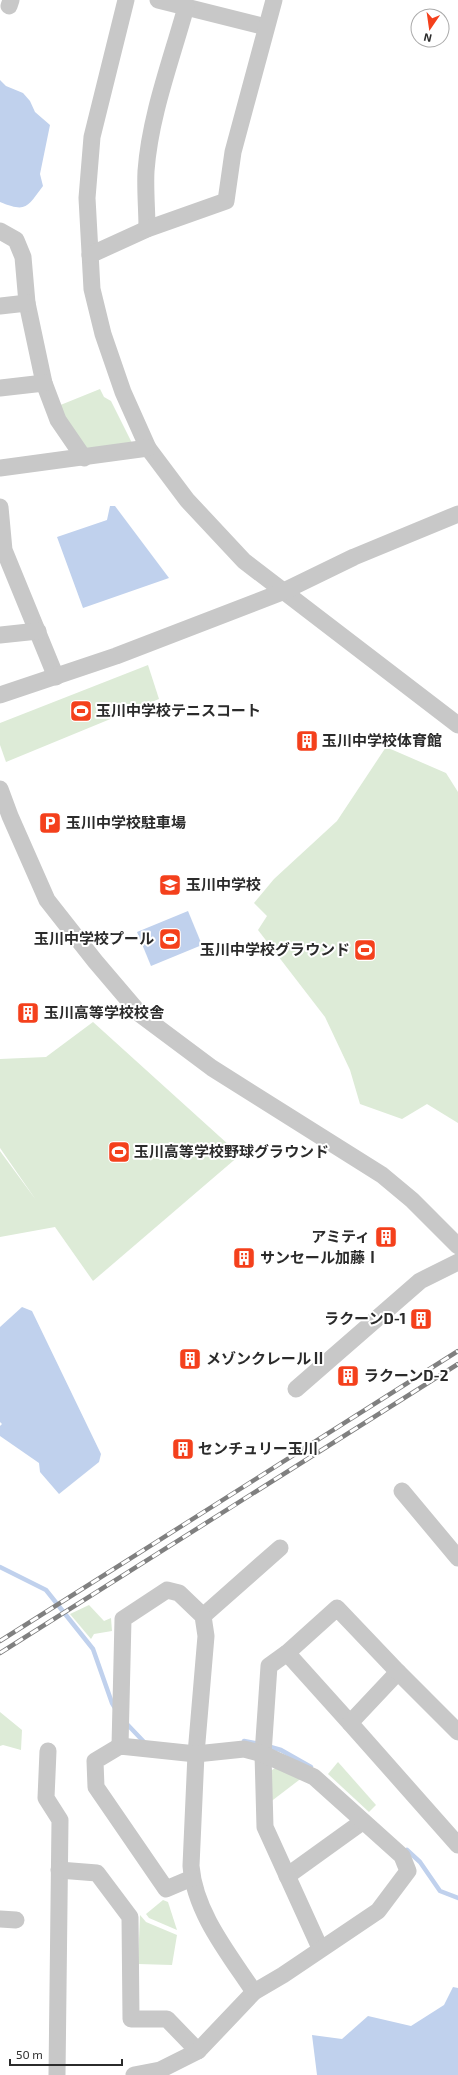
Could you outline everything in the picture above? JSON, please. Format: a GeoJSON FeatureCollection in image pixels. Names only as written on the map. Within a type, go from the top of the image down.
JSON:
{"type":"FeatureCollection","features":[{"type":"Feature","properties":{"kind":"street"},"geometry":{"type":"LineString","coordinates":[[126,0],[92,137],[87,198],[92,289],[104,334],[123,392],[148,448],[187,500],[244,561],[282,592],[458,725]]}},
{"type":"Feature","properties":{"kind":"street"},"geometry":{"type":"LineString","coordinates":[[158,0],[266,27]]}},
{"type":"Feature","properties":{"kind":"street"},"geometry":{"type":"LineString","coordinates":[[90,255],[148,229],[226,201],[233,152],[274,0]]}},
{"type":"Feature","properties":{"kind":"street"},"geometry":{"type":"LineString","coordinates":[[148,229],[146,170],[154,122],[186,7]]}},
{"type":"Feature","properties":{"kind":"street"},"geometry":{"type":"LineString","coordinates":[[0,231],[16,240],[23,257],[27,302],[44,383],[58,420],[84,458]]}},
{"type":"Feature","properties":{"kind":"street"},"geometry":{"type":"LineString","coordinates":[[0,306],[27,302]]}},
{"type":"Feature","properties":{"kind":"street"},"geometry":{"type":"LineString","coordinates":[[0,388],[44,383]]}},
{"type":"Feature","properties":{"kind":"street"},"geometry":{"type":"LineString","coordinates":[[0,468],[84,458],[148,448]]}},
{"type":"Feature","properties":{"kind":"street"},"geometry":{"type":"LineString","coordinates":[[0,507],[2,550],[38,631],[56,677]]}},
{"type":"Feature","properties":{"kind":"street"},"geometry":{"type":"LineString","coordinates":[[0,695],[116,656],[282,592],[354,557],[458,514]]}},
{"type":"Feature","properties":{"kind":"street"},"geometry":{"type":"LineString","coordinates":[[0,635],[38,631]]}},
{"type":"Feature","properties":{"kind":"street"},"geometry":{"type":"LineString","coordinates":[[0,789],[10,816],[47,900],[141,1015],[212,1068],[382,1175],[412,1200],[458,1246]]}},
{"type":"Feature","properties":{"kind":"street"},"geometry":{"type":"LineString","coordinates":[[296,1389],[420,1281],[458,1262]]}},
{"type":"Feature","properties":{"kind":"street"},"geometry":{"type":"LineString","coordinates":[[402,1491],[458,1558]]}},
{"type":"Feature","properties":{"kind":"street"},"geometry":{"type":"LineString","coordinates":[[203,1616],[280,1548]]}},
{"type":"Feature","properties":{"kind":"street"},"geometry":{"type":"LineString","coordinates":[[120,1746],[123,1619],[167,1590],[179,1593],[203,1616],[206,1636],[196,1754],[191,1866],[192,1878],[209,1923],[254,1992]]}},
{"type":"Feature","properties":{"kind":"street"},"geometry":{"type":"LineString","coordinates":[[320,1948],[265,1827],[263,1754],[269,1666],[287,1653],[337,1608],[458,1732]]}},
{"type":"Feature","properties":{"kind":"street"},"geometry":{"type":"LineString","coordinates":[[287,1653],[457,1842]]}},
{"type":"Feature","properties":{"kind":"street"},"geometry":{"type":"LineString","coordinates":[[350,1723],[398,1672]]}},
{"type":"Feature","properties":{"kind":"street"},"geometry":{"type":"LineString","coordinates":[[134,2075],[160,2070],[198,2051],[254,1992],[283,1975],[320,1948],[378,1911],[408,1871],[402,1856],[362,1822],[314,1777],[263,1754],[244,1749],[196,1754],[120,1746],[95,1761],[96,1787],[166,1889],[192,1878]]}},
{"type":"Feature","properties":{"kind":"street"},"geometry":{"type":"LineString","coordinates":[[48,1751],[46,1798],[60,1820],[57,2075]]}},
{"type":"Feature","properties":{"kind":"street"},"geometry":{"type":"LineString","coordinates":[[287,1876],[362,1822]]}},
{"type":"Feature","properties":{"kind":"street"},"geometry":{"type":"LineString","coordinates":[[59,1870],[97,1873],[130,1917],[131,2019],[167,2019],[198,2051]]}},
{"type":"Feature","properties":{"kind":"green space"},"geometry":{"type":"Polygon","coordinates":[[[100,389],[104,397],[111,401],[132,443],[85,450],[58,406],[100,389]]]}},
{"type":"Feature","properties":{"kind":"green space","name":"玉川中学校テニスコート"},"geometry":{"type":"Polygon","coordinates":[[[148,665],[159,699],[6,762],[0,745],[0,723],[148,665]]]}},
{"type":"Feature","properties":{"kind":"green space","name":"玉川中学校グラウンド"},"geometry":{"type":"Polygon","coordinates":[[[386,747],[446,773],[458,792],[458,1123],[427,1104],[402,1119],[360,1104],[350,1070],[325,1017],[258,930],[267,916],[254,903],[274,879],[337,821],[386,747]]]}},
{"type":"Feature","properties":{"kind":"green space","name":"玉川高等学校野球グラウンド"},"geometry":{"type":"Polygon","coordinates":[[[93,1022],[240,1155],[93,1281],[55,1227],[0,1237],[0,1151],[36,1200],[0,1148],[0,1059],[46,1057],[93,1022]]]}},
{"type":"Feature","properties":{"kind":"green space"},"geometry":{"type":"Polygon","coordinates":[[[89,1605],[104,1621],[111,1618],[112,1631],[94,1634],[91,1639],[70,1614],[89,1605]]]}},
{"type":"Feature","properties":{"kind":"green space"},"geometry":{"type":"Polygon","coordinates":[[[0,1712],[22,1730],[21,1750],[3,1745],[0,1746],[0,1712]]]}},
{"type":"Feature","properties":{"kind":"green space"},"geometry":{"type":"Polygon","coordinates":[[[338,1762],[376,1805],[369,1812],[328,1774],[338,1762]]]}},
{"type":"Feature","properties":{"kind":"green space"},"geometry":{"type":"Polygon","coordinates":[[[278,1766],[303,1777],[269,1803],[269,1772],[278,1766]]]}},
{"type":"Feature","properties":{"kind":"green space"},"geometry":{"type":"Polygon","coordinates":[[[163,1900],[168,1902],[177,1930],[149,1918],[146,1914],[163,1900]]]}},
{"type":"Feature","properties":{"kind":"green space"},"geometry":{"type":"Polygon","coordinates":[[[140,1915],[146,1922],[177,1935],[172,1965],[138,1964],[140,1915]]]}},
{"type":"Feature","properties":{"kind":"water"},"geometry":{"type":"Polygon","coordinates":[[[0,80],[6,86],[23,93],[30,101],[35,112],[50,125],[40,174],[43,186],[26,206],[21,207],[0,202],[0,80]]]}},
{"type":"Feature","properties":{"kind":"water"},"geometry":{"type":"Polygon","coordinates":[[[110,506],[115,506],[169,578],[83,608],[57,537],[107,520],[110,506]]]}},
{"type":"Feature","properties":{"kind":"water","name":"玉川中学校プール"},"geometry":{"type":"Polygon","coordinates":[[[188,911],[202,945],[151,966],[137,932],[188,911]]]}},
{"type":"Feature","properties":{"kind":"water"},"geometry":{"type":"Polygon","coordinates":[[[22,1307],[32,1311],[101,1454],[99,1462],[59,1494],[40,1472],[39,1463],[0,1436],[0,1426],[2,1424],[0,1422],[0,1327],[22,1307]]]}},
{"type":"Feature","properties":{"kind":"water"},"geometry":{"type":"Polygon","coordinates":[[[453,1987],[458,1988],[458,2075],[317,2075],[312,2035],[342,2039],[368,2016],[411,2026],[444,2005],[453,1987]]]}},
{"type":"Feature","properties":{"kind":"waterway"},"geometry":{"type":"LineString","coordinates":[[0,1567],[46,1590],[93,1649],[115,1708]]}},
{"type":"Feature","properties":{"kind":"waterway"},"geometry":{"type":"LineString","coordinates":[[125,1722],[145,1743]]}},
{"type":"Feature","properties":{"kind":"waterway"},"geometry":{"type":"LineString","coordinates":[[244,1741],[260,1744]]}},
{"type":"Feature","properties":{"kind":"waterway"},"geometry":{"type":"LineString","coordinates":[[267,1746],[281,1750],[311,1767]]}},
{"type":"Feature","properties":{"kind":"waterway"},"geometry":{"type":"LineString","coordinates":[[407,1850],[420,1862],[440,1891],[458,1898]]}},
{"type":"Feature","properties":{"kind":"railway"},"geometry":{"type":"LineString","coordinates":[[0,1641],[458,1351]]}},
{"type":"Feature","properties":{"kind":"railway"},"geometry":{"type":"LineString","coordinates":[[0,1653],[458,1364]]}},
{"type":"Feature","properties":{"kind":"place","name":"玉川中学校テニスコート"},"geometry":{"type":"Point","coordinates":[81,711]}},
{"type":"Feature","properties":{"kind":"place","name":"玉川中学校体育館"},"geometry":{"type":"Point","coordinates":[307,741]}},
{"type":"Feature","properties":{"kind":"place","name":"玉川中学校駐車場"},"geometry":{"type":"Point","coordinates":[50,823]}},
{"type":"Feature","properties":{"kind":"place","name":"玉川中学校"},"geometry":{"type":"Point","coordinates":[170,885]}},
{"type":"Feature","properties":{"kind":"place","name":"玉川中学校プール"},"geometry":{"type":"Point","coordinates":[170,939]}},
{"type":"Feature","properties":{"kind":"place","name":"玉川中学校グラウンド"},"geometry":{"type":"Point","coordinates":[365,950]}},
{"type":"Feature","properties":{"kind":"place","name":"玉川高等学校校舎"},"geometry":{"type":"Point","coordinates":[28,1013]}},
{"type":"Feature","properties":{"kind":"place","name":"玉川高等学校野球グラウンド"},"geometry":{"type":"Point","coordinates":[119,1152]}},
{"type":"Feature","properties":{"kind":"place","name":"アミティ"},"geometry":{"type":"Point","coordinates":[386,1237]}},
{"type":"Feature","properties":{"kind":"place","name":"サンセール加藤Ⅰ"},"geometry":{"type":"Point","coordinates":[244,1258]}},
{"type":"Feature","properties":{"kind":"place","name":"ラクーンD-1"},"geometry":{"type":"Point","coordinates":[421,1319]}},
{"type":"Feature","properties":{"kind":"place","name":"メゾンクレールⅡ"},"geometry":{"type":"Point","coordinates":[190,1359]}},
{"type":"Feature","properties":{"kind":"place","name":"ラクーンD-2"},"geometry":{"type":"Point","coordinates":[348,1376]}},
{"type":"Feature","properties":{"kind":"place","name":"センチュリー玉川"},"geometry":{"type":"Point","coordinates":[183,1449]}}]}
